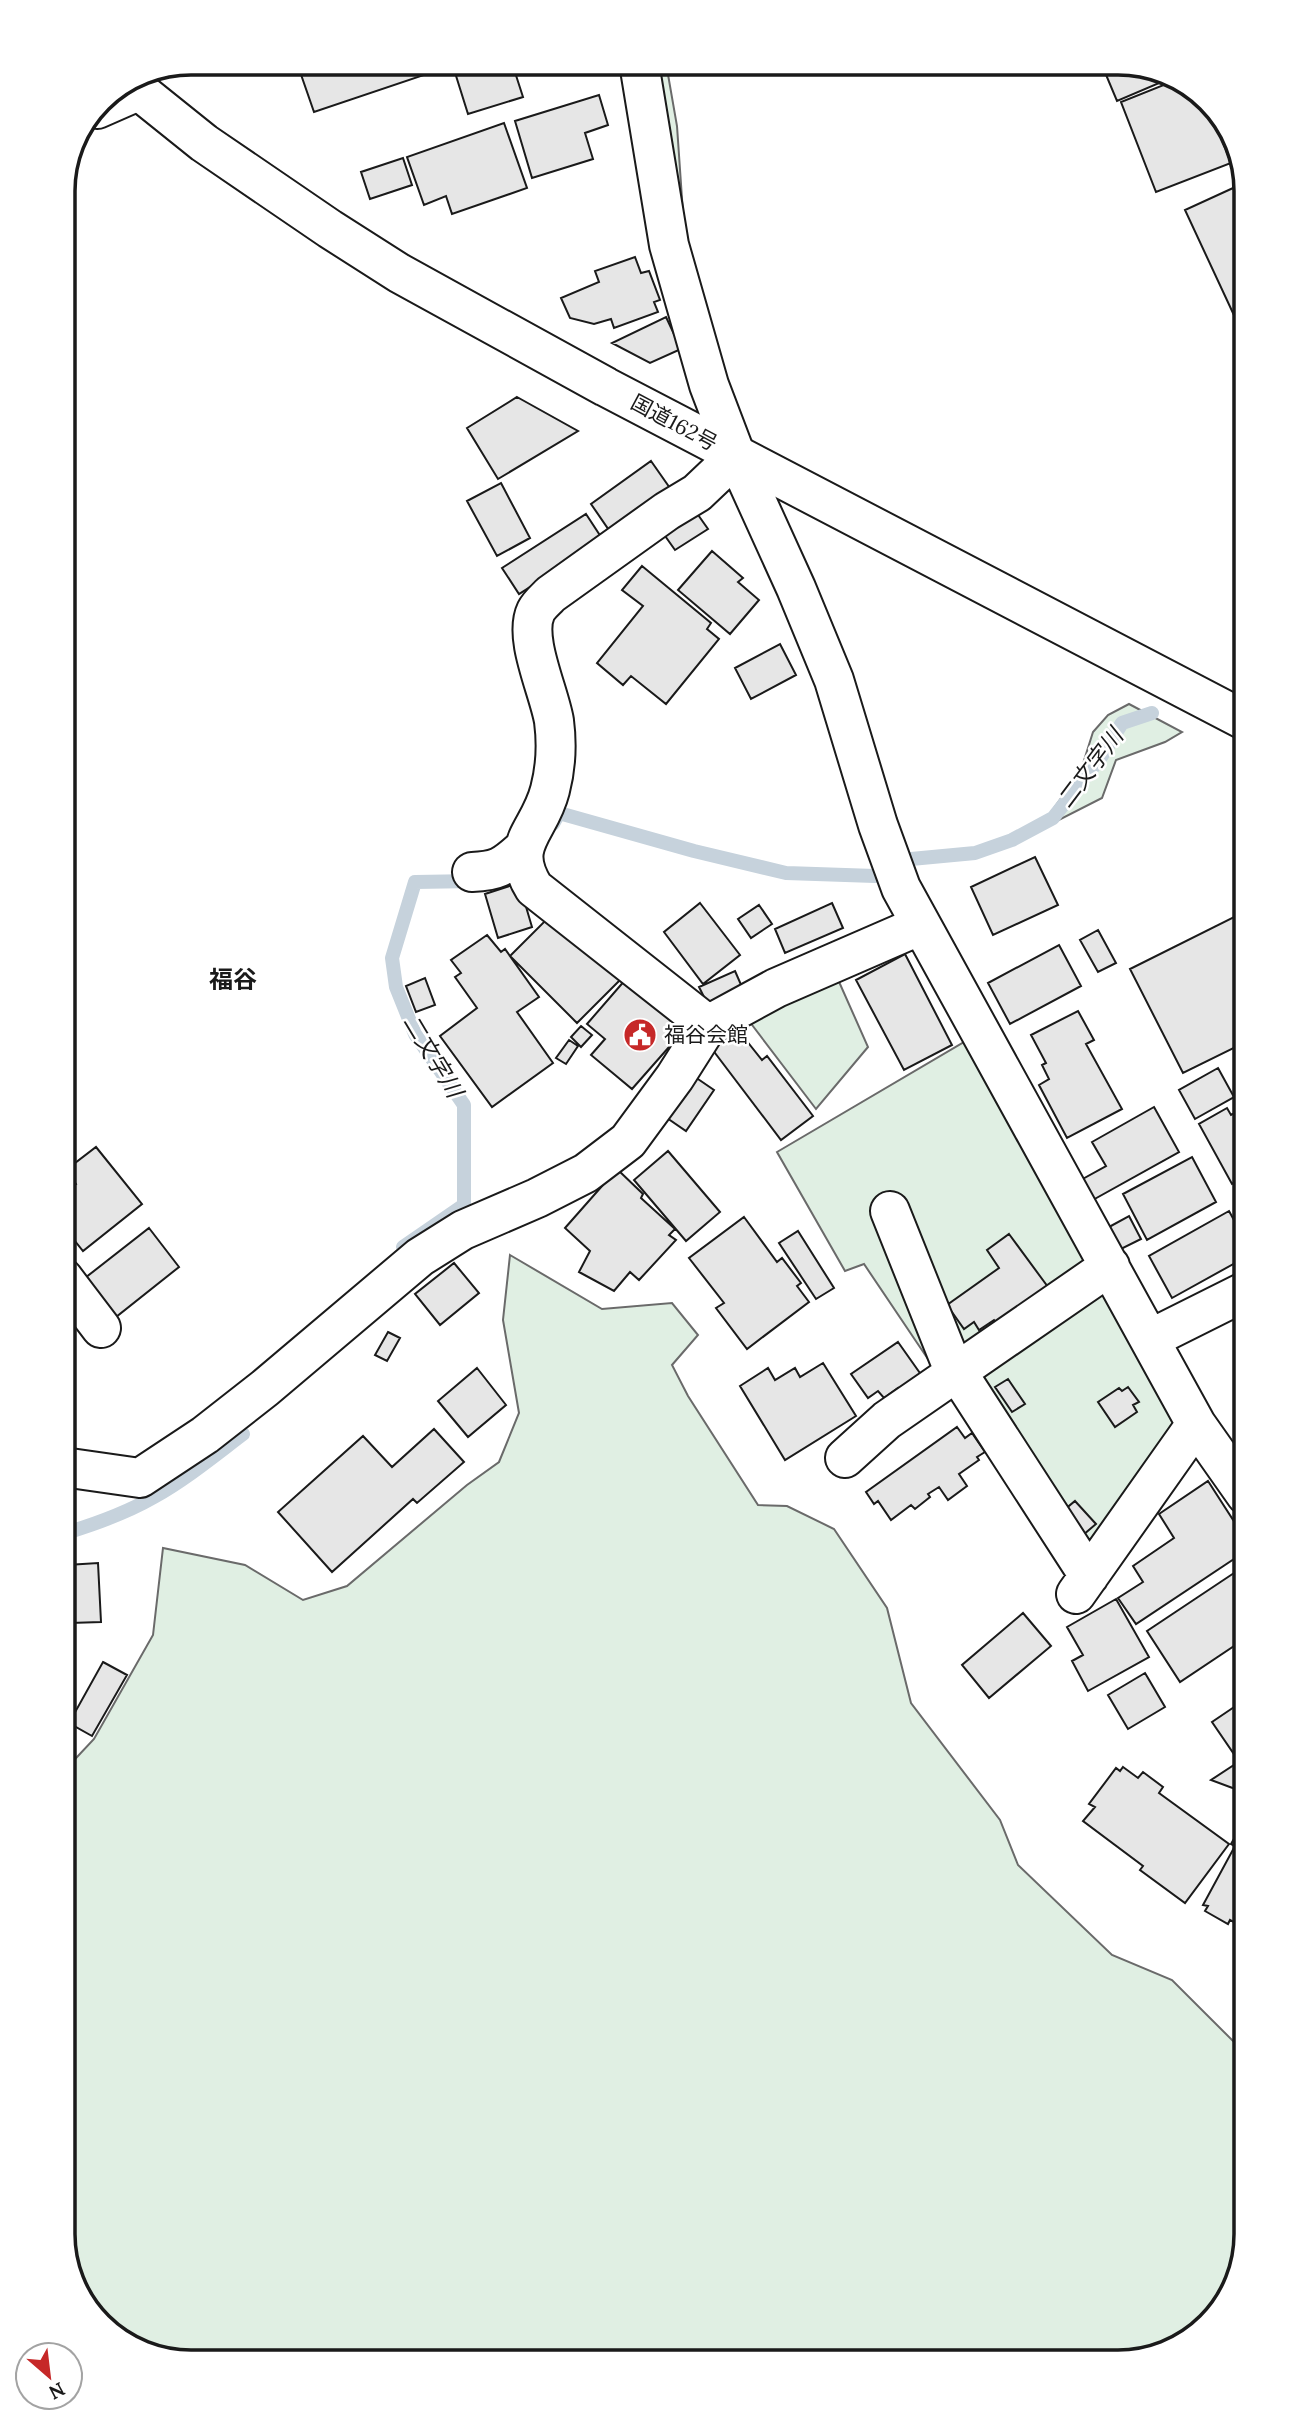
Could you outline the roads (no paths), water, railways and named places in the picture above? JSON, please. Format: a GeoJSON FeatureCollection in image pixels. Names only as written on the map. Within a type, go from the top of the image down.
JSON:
{"type":"FeatureCollection","features":[{"type":"Feature","properties":{"kind":"main road"},"geometry":{"type":"LineString","coordinates":[[641,75],[669,245],[709,385],[736,456],[834,680],[878,825],[901,888],[1196,1424],[1234,1478]]}},
{"type":"Feature","properties":{"kind":"main road","name":"国道162号"},"geometry":{"type":"LineString","coordinates":[[137,90],[252,177],[399,273],[736,456],[1234,715]]}},
{"type":"Feature","properties":{"kind":"main road"},"geometry":{"type":"LineString","coordinates":[[472,872],[503,867],[521,851],[536,827],[550,792],[556,755],[554,720],[532,634],[536,610],[551,594],[667,510],[697,493],[736,456]]}},
{"type":"Feature","properties":{"kind":"main road"},"geometry":{"type":"LineString","coordinates":[[521,851],[523,872],[534,888],[708,1025]]}},
{"type":"Feature","properties":{"kind":"main road"},"geometry":{"type":"LineString","coordinates":[[75,1469],[140,1478],[205,1435],[265,1388],[420,1257],[463,1230],[586,1173],[628,1141],[675,1077],[708,1025],[776,988],[921,925]]}},
{"type":"Feature","properties":{"kind":"main road"},"geometry":{"type":"LineString","coordinates":[[890,1212],[950,1361],[1082,1586],[1196,1424]]}},
{"type":"Feature","properties":{"kind":"main road"},"geometry":{"type":"LineString","coordinates":[[845,1458],[887,1420],[1110,1266]]}},
{"type":"Feature","properties":{"kind":"main road"},"geometry":{"type":"LineString","coordinates":[[75,1294],[101,1328]]}},
{"type":"Feature","properties":{"kind":"main road"},"geometry":{"type":"LineString","coordinates":[[1150,1339],[1234,1297]]}},
{"type":"Feature","properties":{"kind":"waterway","name":"二文字川"},"geometry":{"type":"LineString","coordinates":[[911,859],[975,853],[1012,840],[1053,818],[1101,757],[1122,723],[1152,713]]}},
{"type":"Feature","properties":{"kind":"waterway","name":"二文字川"},"geometry":{"type":"LineString","coordinates":[[553,824],[559,813],[694,851],[786,873],[875,876]]}},
{"type":"Feature","properties":{"kind":"waterway","name":"二文字川"},"geometry":{"type":"LineString","coordinates":[[403,1247],[464,1205],[464,1105],[415,1034],[396,987],[392,958],[415,882],[475,881]]}},
{"type":"Feature","properties":{"kind":"waterway","name":"二文字川"},"geometry":{"type":"LineString","coordinates":[[75,1530],[113,1517],[154,1497],[189,1475],[243,1434]]}},
{"type":"Feature","properties":{"kind":"place","name":"福谷会館"},"geometry":{"type":"Point","coordinates":[640,1035]}},
{"type":"Feature","properties":{"kind":"district","name":"福谷"},"geometry":{"type":"Point","coordinates":[233,980]}}]}
